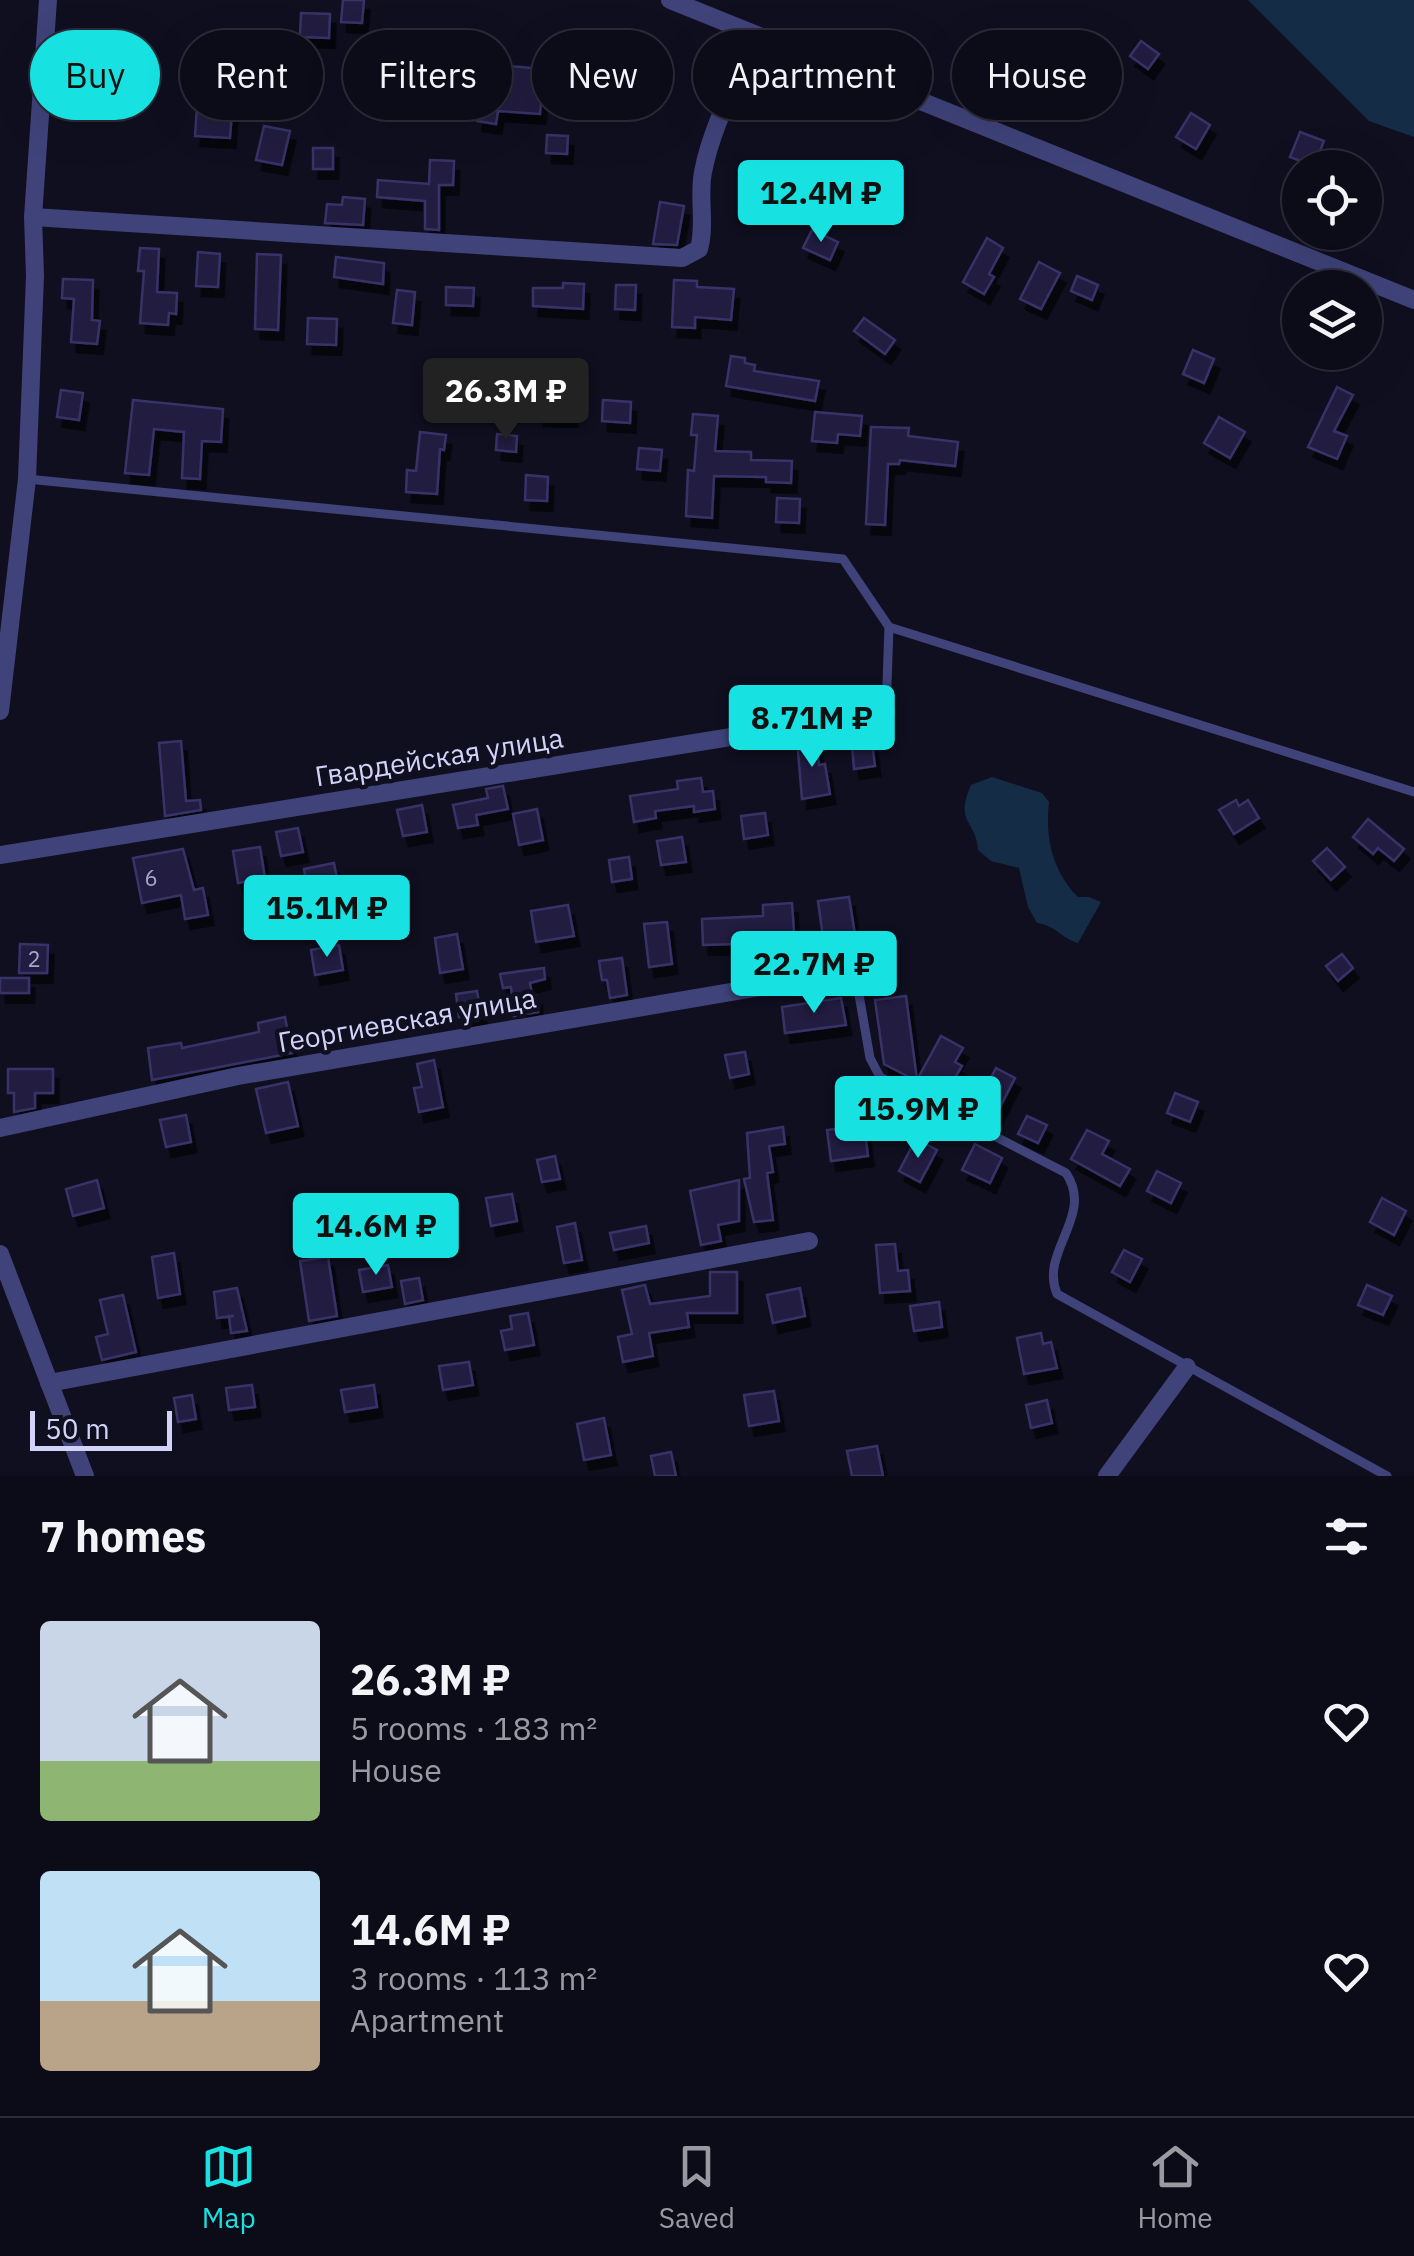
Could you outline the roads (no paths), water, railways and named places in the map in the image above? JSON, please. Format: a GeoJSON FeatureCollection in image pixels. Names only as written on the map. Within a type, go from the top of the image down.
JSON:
{"type":"FeatureCollection","features":[{"type":"Feature","properties":{"kind":"street"},"geometry":{"type":"LineString","coordinates":[[0,711],[27,479],[35,276],[33,217],[48,0]]}},
{"type":"Feature","properties":{"kind":"street"},"geometry":{"type":"LineString","coordinates":[[670,0],[746,30]]}},
{"type":"Feature","properties":{"kind":"street"},"geometry":{"type":"LineString","coordinates":[[932,105],[1414,300]]}},
{"type":"Feature","properties":{"kind":"street"},"geometry":{"type":"LineString","coordinates":[[33,217],[682,258],[699,249],[702,174],[720,120]]}},
{"type":"Feature","properties":{"kind":"street","name":"Гвардейская улица"},"geometry":{"type":"LineString","coordinates":[[0,855],[886,712]]}},
{"type":"Feature","properties":{"kind":"street","name":"Георгиевская улица"},"geometry":{"type":"LineString","coordinates":[[0,1128],[238,1076],[826,976]]}},
{"type":"Feature","properties":{"kind":"street"},"geometry":{"type":"LineString","coordinates":[[49,1382],[810,1241]]}},
{"type":"Feature","properties":{"kind":"street"},"geometry":{"type":"LineString","coordinates":[[0,1254],[85,1476]]}},
{"type":"Feature","properties":{"kind":"street"},"geometry":{"type":"LineString","coordinates":[[1108,1476],[1187,1367]]}},
{"type":"Feature","properties":{"kind":"lane"},"geometry":{"type":"LineString","coordinates":[[27,479],[843,559],[888,627],[886,712]]}},
{"type":"Feature","properties":{"kind":"lane"},"geometry":{"type":"LineString","coordinates":[[888,627],[1414,792]]}},
{"type":"Feature","properties":{"kind":"lane"},"geometry":{"type":"LineString","coordinates":[[826,976],[843,975],[858,989],[870,1058],[880,1077],[1066,1174],[1076,1188],[1076,1204],[1054,1267],[1052,1281],[1057,1294],[1387,1476]]}},
{"type":"Feature","properties":{"kind":"water"},"geometry":{"type":"Polygon","coordinates":[[[1248,0],[1414,0],[1414,137],[1369,121],[1248,0]]]}},
{"type":"Feature","properties":{"kind":"water"},"geometry":{"type":"Polygon","coordinates":[[[992,777],[1042,793],[1049,802],[1048,828],[1056,865],[1078,897],[1101,902],[1078,943],[1037,923],[1028,907],[1019,868],[991,861],[978,850],[965,815],[966,798],[971,785],[992,777]]]}}]}
